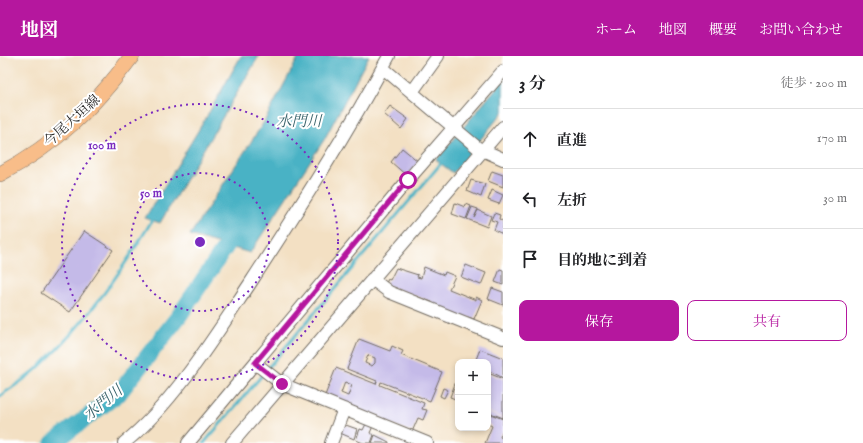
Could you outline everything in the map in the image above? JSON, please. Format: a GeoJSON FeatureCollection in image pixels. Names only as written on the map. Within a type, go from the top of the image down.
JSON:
{"type":"FeatureCollection","features":[{"type":"Feature","properties":{"kind":"main road","name":"今尾大垣線"},"geometry":{"type":"LineString","coordinates":[[0,174],[55,140],[82,116],[106,91],[132,56]]}},
{"type":"Feature","properties":{"kind":"street"},"geometry":{"type":"LineString","coordinates":[[124,443],[172,395],[223,323],[305,199],[347,131],[390,56]]}},
{"type":"Feature","properties":{"kind":"street"},"geometry":{"type":"LineString","coordinates":[[412,92],[438,56]]}},
{"type":"Feature","properties":{"kind":"street"},"geometry":{"type":"LineString","coordinates":[[383,68],[481,150],[503,159]]}},
{"type":"Feature","properties":{"kind":"street"},"geometry":{"type":"LineString","coordinates":[[188,443],[257,364],[503,71]]}},
{"type":"Feature","properties":{"kind":"street"},"geometry":{"type":"LineString","coordinates":[[232,443],[279,382],[372,279],[481,150],[503,127]]}},
{"type":"Feature","properties":{"kind":"street"},"geometry":{"type":"LineString","coordinates":[[372,279],[388,292],[503,338]]}},
{"type":"Feature","properties":{"kind":"street"},"geometry":{"type":"LineString","coordinates":[[257,364],[279,382],[427,443]]}},
{"type":"Feature","properties":{"kind":"street"},"geometry":{"type":"LineString","coordinates":[[331,443],[344,409]]}},
{"type":"Feature","properties":{"kind":"water"},"geometry":{"type":"Polygon","coordinates":[[[241,56],[259,56],[160,223],[145,218],[207,116],[241,56]]]}},
{"type":"Feature","properties":{"kind":"water","name":"水門川"},"geometry":{"type":"Polygon","coordinates":[[[299,56],[369,56],[324,140],[250,253],[190,235],[264,122],[299,56]]]}},
{"type":"Feature","properties":{"kind":"water"},"geometry":{"type":"Polygon","coordinates":[[[503,80],[503,112],[453,173],[436,160],[503,80]]]}},
{"type":"Feature","properties":{"kind":"building"},"geometry":{"type":"Polygon","coordinates":[[[390,106],[408,119],[401,129],[384,114],[390,106]]]}},
{"type":"Feature","properties":{"kind":"building"},"geometry":{"type":"Polygon","coordinates":[[[402,148],[419,162],[407,176],[391,162],[402,148]]]}},
{"type":"Feature","properties":{"kind":"building"},"geometry":{"type":"Polygon","coordinates":[[[492,171],[503,175],[503,187],[488,181],[492,171]]]}},
{"type":"Feature","properties":{"kind":"building"},"geometry":{"type":"Polygon","coordinates":[[[471,180],[485,184],[481,197],[467,191],[471,180]]]}},
{"type":"Feature","properties":{"kind":"building"},"geometry":{"type":"Polygon","coordinates":[[[492,190],[503,195],[499,204],[488,200],[492,190]]]}},
{"type":"Feature","properties":{"kind":"building"},"geometry":{"type":"Polygon","coordinates":[[[455,203],[465,207],[466,204],[471,206],[466,219],[452,214],[455,203]]]}},
{"type":"Feature","properties":{"kind":"building"},"geometry":{"type":"Polygon","coordinates":[[[472,207],[478,209],[474,218],[478,210],[491,216],[487,227],[467,219],[472,207]]]}},
{"type":"Feature","properties":{"kind":"building"},"geometry":{"type":"Polygon","coordinates":[[[494,213],[500,215],[499,219],[503,221],[503,234],[494,230],[497,222],[491,220],[494,213]]]}},
{"type":"Feature","properties":{"kind":"building"},"geometry":{"type":"Polygon","coordinates":[[[84,231],[113,250],[70,312],[41,293],[84,231]]]}},
{"type":"Feature","properties":{"kind":"building"},"geometry":{"type":"Polygon","coordinates":[[[466,265],[486,273],[481,285],[461,277],[466,265]]]}},
{"type":"Feature","properties":{"kind":"building"},"geometry":{"type":"Polygon","coordinates":[[[424,267],[444,275],[445,272],[455,276],[449,289],[476,300],[476,297],[482,300],[474,319],[468,317],[467,320],[430,306],[432,302],[385,285],[388,279],[390,280],[396,268],[418,275],[417,277],[421,278],[424,267]]]}},
{"type":"Feature","properties":{"kind":"building"},"geometry":{"type":"Polygon","coordinates":[[[500,269],[503,270],[503,285],[495,282],[500,269]]]}},
{"type":"Feature","properties":{"kind":"building"},"geometry":{"type":"Polygon","coordinates":[[[492,288],[503,292],[503,305],[488,299],[492,288]]]}},
{"type":"Feature","properties":{"kind":"building"},"geometry":{"type":"Polygon","coordinates":[[[359,339],[390,351],[392,346],[403,351],[401,355],[442,372],[430,401],[381,382],[380,385],[424,403],[422,409],[427,410],[423,420],[418,418],[412,432],[324,398],[336,368],[376,384],[377,381],[347,369],[359,339]],[[368,355],[365,363],[372,366],[375,363],[375,358],[368,355]],[[345,382],[341,393],[348,396],[352,385],[345,382]]]}},
{"type":"Feature","properties":{"kind":"building"},"geometry":{"type":"Polygon","coordinates":[[[480,349],[503,358],[503,378],[491,372],[491,359],[476,359],[480,349]]]}},
{"type":"Feature","properties":{"kind":"building"},"geometry":{"type":"Polygon","coordinates":[[[491,374],[503,379],[503,418],[491,413],[491,374]]]}},
{"type":"Feature","properties":{"kind":"building"},"geometry":{"type":"Polygon","coordinates":[[[455,384],[455,399],[450,397],[455,384]]]}},
{"type":"Feature","properties":{"kind":"building"},"geometry":{"type":"Polygon","coordinates":[[[443,388],[448,390],[444,398],[440,396],[443,388]]]}},
{"type":"Feature","properties":{"kind":"building"},"geometry":{"type":"Polygon","coordinates":[[[491,414],[503,419],[503,430],[500,437],[503,439],[503,443],[485,443],[492,426],[491,414]]]}},
{"type":"Feature","properties":{"kind":"building"},"geometry":{"type":"Polygon","coordinates":[[[343,424],[357,429],[354,439],[340,433],[343,424]]]}},
{"type":"Feature","properties":{"kind":"building"},"geometry":{"type":"Polygon","coordinates":[[[366,424],[373,426],[370,433],[374,435],[371,443],[363,443],[356,440],[360,429],[363,430],[366,424]]]}},
{"type":"Feature","properties":{"kind":"building"},"geometry":{"type":"Polygon","coordinates":[[[375,435],[389,442],[389,443],[372,443],[375,435]]]}},
{"type":"Feature","properties":{"kind":"waterway"},"geometry":{"type":"LineString","coordinates":[[267,369],[443,161]]}},
{"type":"Feature","properties":{"kind":"waterway"},"geometry":{"type":"LineString","coordinates":[[0,396],[36,369],[58,349],[89,314],[129,257],[154,217]]}},
{"type":"Feature","properties":{"kind":"waterway","name":"水門川"},"geometry":{"type":"LineString","coordinates":[[53,443],[119,393],[179,316],[239,227]]}},
{"type":"Feature","properties":{"kind":"waterway"},"geometry":{"type":"LineString","coordinates":[[204,443],[264,373]]}},
{"type":"Feature","properties":{"kind":"route"},"geometry":{"type":"LineString","coordinates":[[282,384],[276,381],[255,363],[408,180]]}}]}
